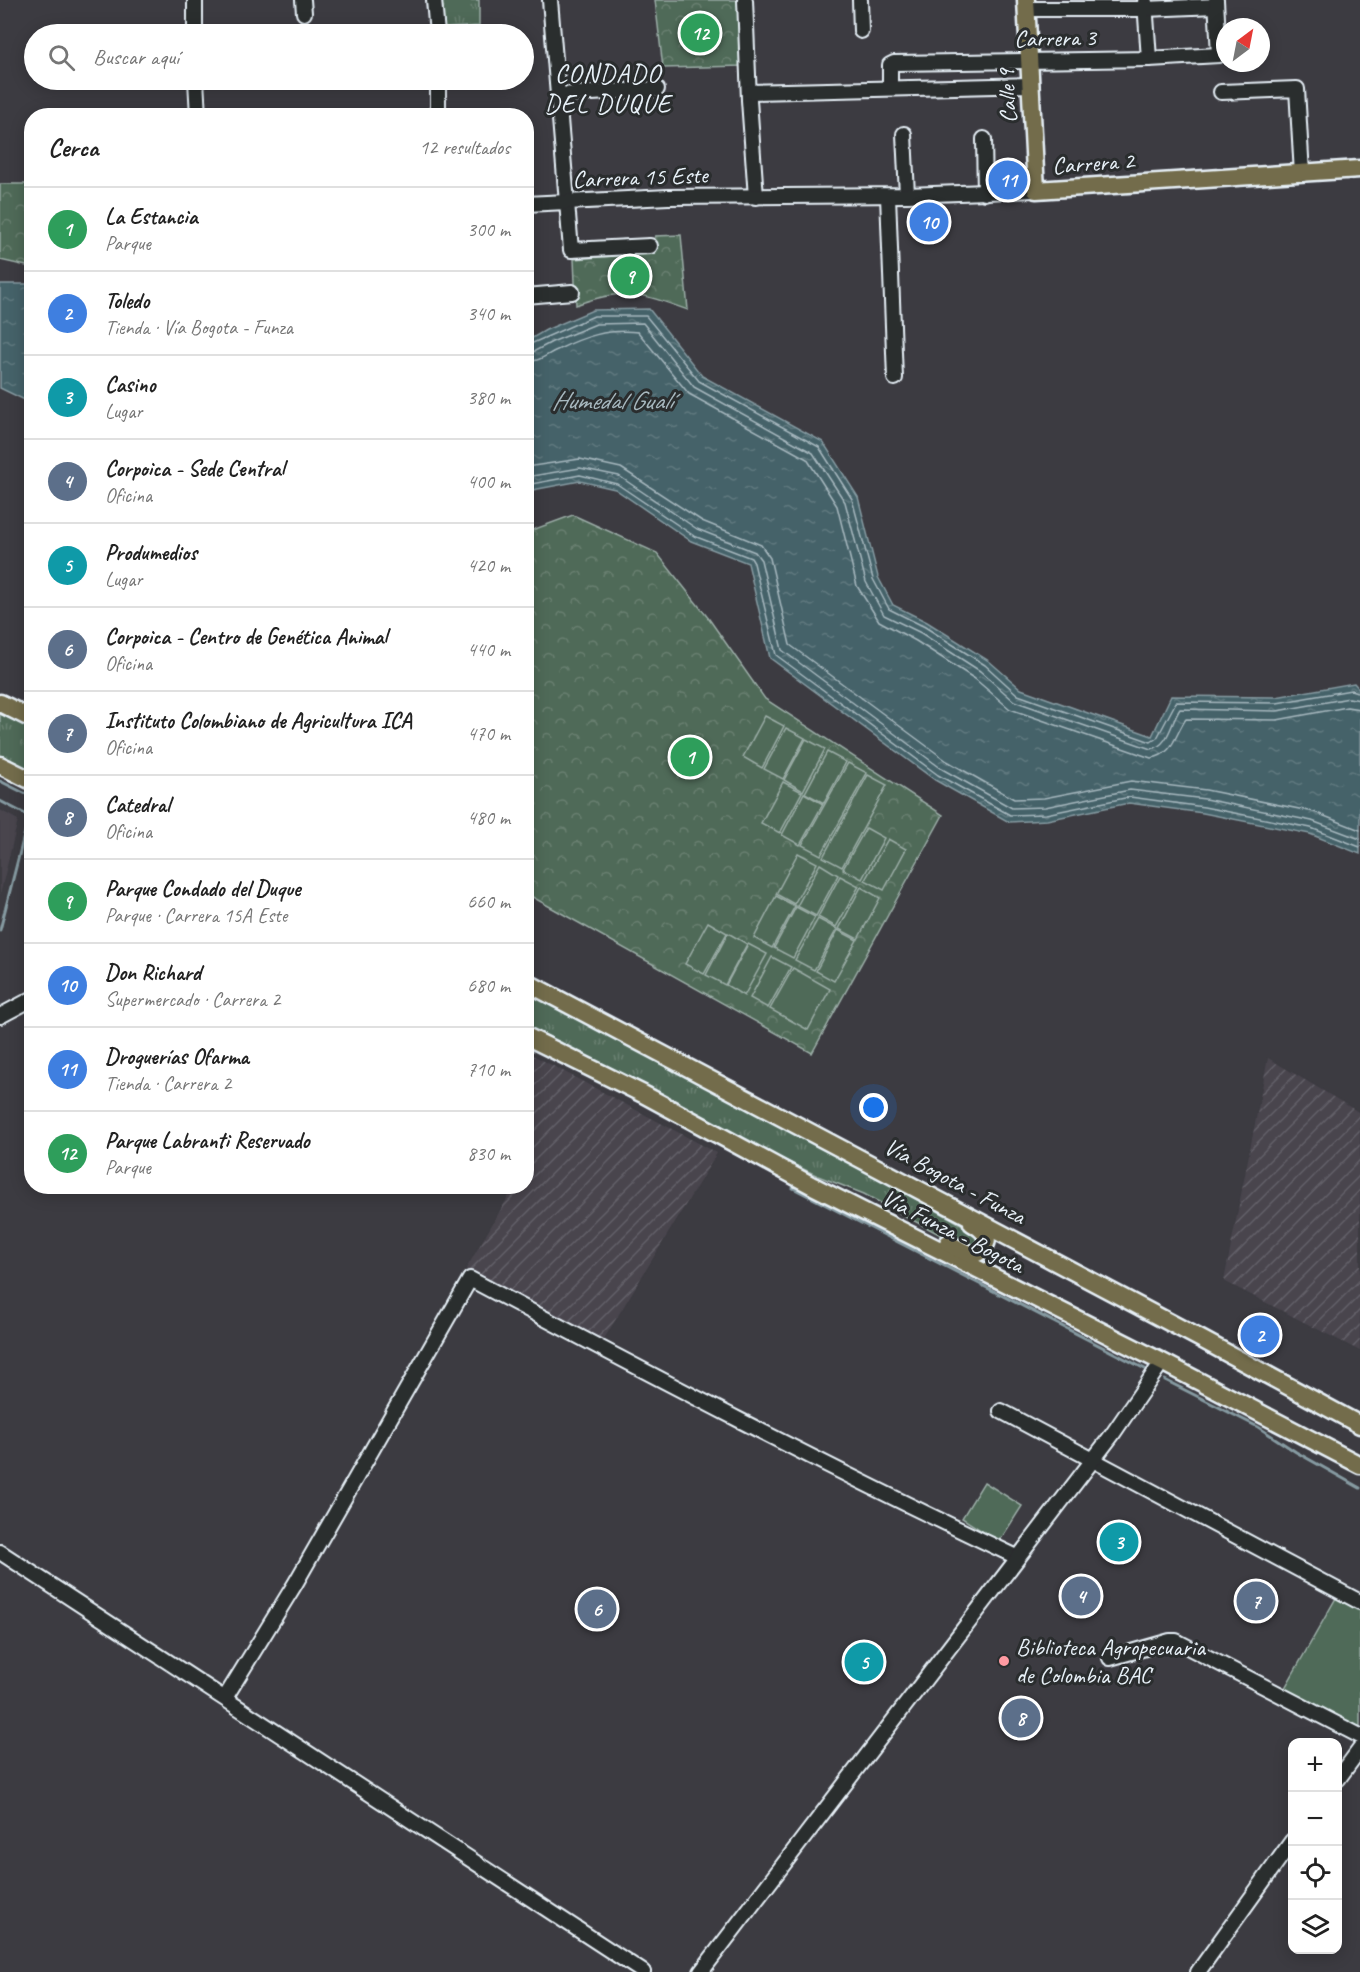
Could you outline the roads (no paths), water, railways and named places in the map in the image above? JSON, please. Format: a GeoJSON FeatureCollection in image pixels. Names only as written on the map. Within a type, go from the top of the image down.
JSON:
{"type":"FeatureCollection","features":[{"type":"Feature","properties":{"kind":"main road","name":"Calle 9"},"geometry":{"type":"LineString","coordinates":[[1026,4],[1036,190]]}},
{"type":"Feature","properties":{"kind":"main road","name":"Carrera 2"},"geometry":{"type":"LineString","coordinates":[[1036,190],[1360,169]]}},
{"type":"Feature","properties":{"kind":"main road"},"geometry":{"type":"LineString","coordinates":[[0,703],[24,714]]}},
{"type":"Feature","properties":{"kind":"main road"},"geometry":{"type":"LineString","coordinates":[[0,765],[24,778]]}},
{"type":"Feature","properties":{"kind":"main road","name":"Vía Bogota - Funza"},"geometry":{"type":"LineString","coordinates":[[534,986],[1360,1425]]}},
{"type":"Feature","properties":{"kind":"main road","name":"Vía Funza - Bogota"},"geometry":{"type":"LineString","coordinates":[[534,1040],[643,1094],[813,1186],[1360,1465]]}},
{"type":"Feature","properties":{"kind":"main road"},"geometry":{"type":"LineString","coordinates":[[813,1186],[858,1198],[967,1253],[975,1254],[981,1251],[986,1243],[986,1235],[981,1228],[874,1171],[852,1154]]}},
{"type":"Feature","properties":{"kind":"street"},"geometry":{"type":"LineString","coordinates":[[195,0],[195,24]]}},
{"type":"Feature","properties":{"kind":"street"},"geometry":{"type":"LineString","coordinates":[[434,0],[436,24]]}},
{"type":"Feature","properties":{"kind":"street"},"geometry":{"type":"LineString","coordinates":[[550,0],[572,250],[650,246]]}},
{"type":"Feature","properties":{"kind":"street"},"geometry":{"type":"LineString","coordinates":[[745,0],[756,197]]}},
{"type":"Feature","properties":{"kind":"street"},"geometry":{"type":"LineString","coordinates":[[860,0],[861,31]]}},
{"type":"Feature","properties":{"kind":"street"},"geometry":{"type":"LineString","coordinates":[[1026,4],[1216,3]]}},
{"type":"Feature","properties":{"kind":"street","name":"Carrera 3"},"geometry":{"type":"LineString","coordinates":[[890,87],[891,63],[1219,56],[1216,3]]}},
{"type":"Feature","properties":{"kind":"street"},"geometry":{"type":"LineString","coordinates":[[1145,4],[1149,59]]}},
{"type":"Feature","properties":{"kind":"street","name":"Carrera 3"},"geometry":{"type":"LineString","coordinates":[[750,92],[1031,85]]}},
{"type":"Feature","properties":{"kind":"street"},"geometry":{"type":"LineString","coordinates":[[559,95],[657,89]]}},
{"type":"Feature","properties":{"kind":"street"},"geometry":{"type":"LineString","coordinates":[[1221,92],[1297,89],[1302,174]]}},
{"type":"Feature","properties":{"kind":"street"},"geometry":{"type":"LineString","coordinates":[[197,90],[198,108]]}},
{"type":"Feature","properties":{"kind":"street"},"geometry":{"type":"LineString","coordinates":[[438,90],[438,108]]}},
{"type":"Feature","properties":{"kind":"street"},"geometry":{"type":"LineString","coordinates":[[904,134],[907,195]]}},
{"type":"Feature","properties":{"kind":"street"},"geometry":{"type":"LineString","coordinates":[[984,139],[985,193]]}},
{"type":"Feature","properties":{"kind":"street","name":"Carrera 2"},"geometry":{"type":"LineString","coordinates":[[756,197],[888,196],[1036,190]]}},
{"type":"Feature","properties":{"kind":"street","name":"Carrera 15 Este"},"geometry":{"type":"LineString","coordinates":[[534,204],[668,196],[756,197]]}},
{"type":"Feature","properties":{"kind":"street"},"geometry":{"type":"LineString","coordinates":[[888,196],[895,378]]}},
{"type":"Feature","properties":{"kind":"street"},"geometry":{"type":"LineString","coordinates":[[534,295],[572,292]]}},
{"type":"Feature","properties":{"kind":"street"},"geometry":{"type":"LineString","coordinates":[[0,1016],[24,1003]]}},
{"type":"Feature","properties":{"kind":"street"},"geometry":{"type":"LineString","coordinates":[[225,1698],[295,1584],[470,1280],[732,1417],[909,1506],[1017,1557]]}},
{"type":"Feature","properties":{"kind":"street"},"geometry":{"type":"LineString","coordinates":[[700,1972],[1112,1435],[1162,1362]]}},
{"type":"Feature","properties":{"kind":"street"},"geometry":{"type":"LineString","coordinates":[[1001,1412],[1360,1602]]}},
{"type":"Feature","properties":{"kind":"street"},"geometry":{"type":"LineString","coordinates":[[1287,1427],[1320,1451],[1360,1472]]}},
{"type":"Feature","properties":{"kind":"street"},"geometry":{"type":"LineString","coordinates":[[0,1552],[643,1972]]}},
{"type":"Feature","properties":{"kind":"street"},"geometry":{"type":"LineString","coordinates":[[1110,1658],[1176,1641],[1360,1736]]}},
{"type":"Feature","properties":{"kind":"street"},"geometry":{"type":"LineString","coordinates":[[1342,1774],[1360,1749]]}},
{"type":"Feature","properties":{"kind":"street"},"geometry":{"type":"LineString","coordinates":[[1198,1972],[1289,1846]]}},
{"type":"Feature","properties":{"kind":"water"},"geometry":{"type":"Polygon","coordinates":[[[0,284],[24,284],[24,400],[0,388],[0,284]]]}},
{"type":"Feature","properties":{"kind":"water","name":"Humedal Gualí"},"geometry":{"type":"Polygon","coordinates":[[[649,309],[702,376],[823,442],[858,497],[878,577],[893,605],[927,622],[989,661],[1021,689],[1152,736],[1171,696],[1276,697],[1354,683],[1360,690],[1360,854],[1310,834],[1203,813],[1129,803],[1047,820],[1009,822],[935,780],[770,658],[748,563],[691,541],[615,489],[580,481],[534,490],[534,337],[593,310],[649,309]]]}},
{"type":"Feature","properties":{"kind":"waterway"},"geometry":{"type":"LineString","coordinates":[[0,781],[24,793]]}},
{"type":"Feature","properties":{"kind":"waterway"},"geometry":{"type":"LineString","coordinates":[[0,801],[24,813]]}},
{"type":"Feature","properties":{"kind":"waterway"},"geometry":{"type":"LineString","coordinates":[[0,930],[24,836]]}},
{"type":"Feature","properties":{"kind":"waterway"},"geometry":{"type":"LineString","coordinates":[[793,1188],[1147,1370]]}},
{"type":"Feature","properties":{"kind":"waterway"},"geometry":{"type":"LineString","coordinates":[[1165,1380],[1258,1427],[1296,1452],[1360,1488]]}},
{"type":"Feature","properties":{"kind":"place","name":"Parque Labranti Reservado"},"geometry":{"type":"Point","coordinates":[700,33]}},
{"type":"Feature","properties":{"kind":"place","name":"Droguerías Ofarma"},"geometry":{"type":"Point","coordinates":[1008,180]}},
{"type":"Feature","properties":{"kind":"place","name":"Don Richard"},"geometry":{"type":"Point","coordinates":[929,222]}},
{"type":"Feature","properties":{"kind":"place","name":"Parque Condado del Duque"},"geometry":{"type":"Point","coordinates":[630,276]}},
{"type":"Feature","properties":{"kind":"place","name":"La Estancia"},"geometry":{"type":"Point","coordinates":[690,757]}},
{"type":"Feature","properties":{"kind":"place","name":"Toledo"},"geometry":{"type":"Point","coordinates":[1260,1335]}},
{"type":"Feature","properties":{"kind":"place","name":"Casino"},"geometry":{"type":"Point","coordinates":[1119,1542]}},
{"type":"Feature","properties":{"kind":"place","name":"Corpoica - Sede Central"},"geometry":{"type":"Point","coordinates":[1081,1596]}},
{"type":"Feature","properties":{"kind":"place","name":"Instituto Colombiano de Agricultura ICA"},"geometry":{"type":"Point","coordinates":[1256,1601]}},
{"type":"Feature","properties":{"kind":"place","name":"Corpoica - Centro de Genética Animal"},"geometry":{"type":"Point","coordinates":[597,1609]}},
{"type":"Feature","properties":{"kind":"place","name":"Biblioteca Agropecuaria de Colombia BAC"},"geometry":{"type":"Point","coordinates":[1004,1661]}},
{"type":"Feature","properties":{"kind":"place","name":"Produmedios"},"geometry":{"type":"Point","coordinates":[864,1662]}},
{"type":"Feature","properties":{"kind":"place","name":"Catedral"},"geometry":{"type":"Point","coordinates":[1021,1718]}},
{"type":"Feature","properties":{"kind":"district","name":"CONDADO DEL DUQUE"},"geometry":{"type":"Point","coordinates":[608,88]}}]}
